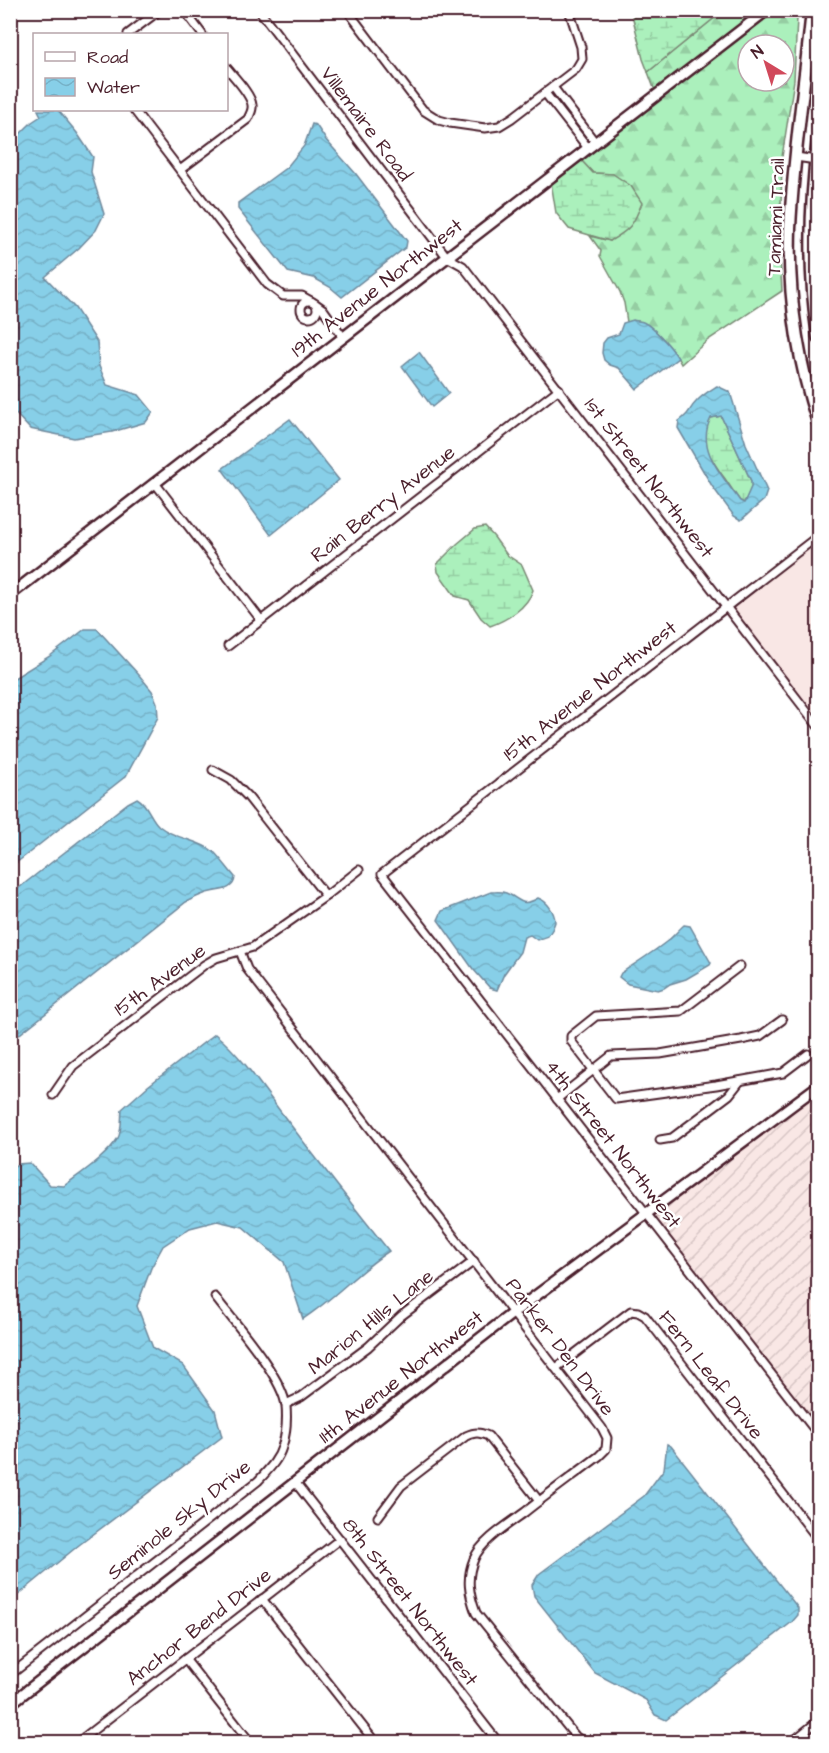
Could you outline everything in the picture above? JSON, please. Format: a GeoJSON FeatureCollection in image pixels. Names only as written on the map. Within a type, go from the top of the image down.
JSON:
{"type":"FeatureCollection","features":[{"type":"Feature","properties":{"kind":"main road"},"geometry":{"type":"LineString","coordinates":[[801,10],[810,29]]}},
{"type":"Feature","properties":{"kind":"main road","name":"Tamiami Trail"},"geometry":{"type":"LineString","coordinates":[[812,10],[790,232],[793,299],[805,373],[819,423]]}},
{"type":"Feature","properties":{"kind":"main road","name":"Tamiami Trail"},"geometry":{"type":"LineString","coordinates":[[819,138],[811,216],[814,306],[819,337]]}},
{"type":"Feature","properties":{"kind":"street"},"geometry":{"type":"LineString","coordinates":[[129,33],[160,10]]}},
{"type":"Feature","properties":{"kind":"street"},"geometry":{"type":"LineString","coordinates":[[184,10],[201,33]]}},
{"type":"Feature","properties":{"kind":"street","name":"Villemaire Road"},"geometry":{"type":"LineString","coordinates":[[259,10],[447,257]]}},
{"type":"Feature","properties":{"kind":"street"},"geometry":{"type":"LineString","coordinates":[[347,10],[423,110],[439,120],[485,128],[499,126],[512,118],[576,69],[582,59],[581,47],[569,10]]}},
{"type":"Feature","properties":{"kind":"street","name":"19th Avenue Northwest"},"geometry":{"type":"LineString","coordinates":[[10,595],[767,10]]}},
{"type":"Feature","properties":{"kind":"street"},"geometry":{"type":"LineString","coordinates":[[180,170],[248,119],[252,112],[250,98],[228,70]]}},
{"type":"Feature","properties":{"kind":"street"},"geometry":{"type":"LineString","coordinates":[[553,87],[577,117],[591,145]]}},
{"type":"Feature","properties":{"kind":"street"},"geometry":{"type":"LineString","coordinates":[[545,93],[569,123],[591,145]]}},
{"type":"Feature","properties":{"kind":"street"},"geometry":{"type":"LineString","coordinates":[[135,111],[267,284],[283,296],[302,296],[323,309],[343,337]]}},
{"type":"Feature","properties":{"kind":"street"},"geometry":{"type":"LineString","coordinates":[[569,123],[577,117]]}},
{"type":"Feature","properties":{"kind":"street"},"geometry":{"type":"LineString","coordinates":[[796,157],[816,160]]}},
{"type":"Feature","properties":{"kind":"street","name":"1st Street Northwest"},"geometry":{"type":"LineString","coordinates":[[447,257],[464,266],[819,726]]}},
{"type":"Feature","properties":{"kind":"street"},"geometry":{"type":"LineString","coordinates":[[292,296],[306,316],[329,317]]}},
{"type":"Feature","properties":{"kind":"street"},"geometry":{"type":"LineString","coordinates":[[301,308],[304,303],[314,303]]}},
{"type":"Feature","properties":{"kind":"street"},"geometry":{"type":"LineString","coordinates":[[314,303],[318,308],[315,315]]}},
{"type":"Feature","properties":{"kind":"street","name":"Rain Berry Avenue"},"geometry":{"type":"LineString","coordinates":[[228,646],[559,389]]}},
{"type":"Feature","properties":{"kind":"street"},"geometry":{"type":"LineString","coordinates":[[155,483],[261,620]]}},
{"type":"Feature","properties":{"kind":"street","name":"15th Avenue Northwest"},"geometry":{"type":"LineString","coordinates":[[381,874],[819,536]]}},
{"type":"Feature","properties":{"kind":"street"},"geometry":{"type":"LineString","coordinates":[[213,770],[231,780],[248,797],[326,896]]}},
{"type":"Feature","properties":{"kind":"street","name":"15th Avenue"},"geometry":{"type":"LineString","coordinates":[[53,1095],[73,1066],[175,986],[216,958],[253,946],[271,935],[359,870]]}},
{"type":"Feature","properties":{"kind":"street","name":"4th Street Northwest"},"geometry":{"type":"LineString","coordinates":[[381,874],[819,1434]]}},
{"type":"Feature","properties":{"kind":"street","name":"Parker Den Drive"},"geometry":{"type":"LineString","coordinates":[[240,951],[247,969],[514,1312],[602,1428],[607,1438],[606,1449],[599,1456],[480,1548],[474,1558],[468,1582],[470,1597],[476,1612],[576,1737],[584,1743]]}},
{"type":"Feature","properties":{"kind":"street"},"geometry":{"type":"LineString","coordinates":[[740,966],[681,1011],[596,1016],[571,1036],[571,1041],[616,1099],[783,1073],[808,1054]]}},
{"type":"Feature","properties":{"kind":"street"},"geometry":{"type":"LineString","coordinates":[[557,1099],[611,1056],[671,1053],[760,1036],[782,1020]]}},
{"type":"Feature","properties":{"kind":"street"},"geometry":{"type":"LineString","coordinates":[[660,1140],[672,1138],[729,1095],[740,1081]]}},
{"type":"Feature","properties":{"kind":"street","name":"11th Avenue Northwest"},"geometry":{"type":"LineString","coordinates":[[10,1704],[514,1312],[819,1086]]}},
{"type":"Feature","properties":{"kind":"street","name":"Marion Hills Lane"},"geometry":{"type":"LineString","coordinates":[[286,1404],[302,1397],[368,1347],[401,1316],[474,1261]]}},
{"type":"Feature","properties":{"kind":"street","name":"Seminole Sky Drive"},"geometry":{"type":"LineString","coordinates":[[10,1675],[258,1482],[275,1462],[282,1448],[286,1426],[286,1404],[280,1386],[215,1297]]}},
{"type":"Feature","properties":{"kind":"street","name":"Fern Leaf Drive"},"geometry":{"type":"LineString","coordinates":[[556,1368],[631,1311],[645,1316],[819,1539]]}},
{"type":"Feature","properties":{"kind":"street"},"geometry":{"type":"LineString","coordinates":[[378,1517],[401,1486],[473,1432],[480,1432],[488,1436],[539,1501]]}},
{"type":"Feature","properties":{"kind":"street","name":"8th Street Northwest"},"geometry":{"type":"LineString","coordinates":[[296,1482],[498,1743]]}},
{"type":"Feature","properties":{"kind":"street","name":"Anchor Bend Drive"},"geometry":{"type":"LineString","coordinates":[[78,1743],[340,1539]]}},
{"type":"Feature","properties":{"kind":"street"},"geometry":{"type":"LineString","coordinates":[[262,1599],[375,1743]]}},
{"type":"Feature","properties":{"kind":"street"},"geometry":{"type":"LineString","coordinates":[[185,1659],[250,1743]]}},
{"type":"Feature","properties":{"kind":"street"},"geometry":{"type":"LineString","coordinates":[[792,1743],[819,1721]]}},
{"type":"Feature","properties":{"kind":"shaded area"},"geometry":{"type":"Polygon","coordinates":[[[818,541],[818,720],[732,606],[818,541]]]}},
{"type":"Feature","properties":{"kind":"shaded area"},"geometry":{"type":"Polygon","coordinates":[[[818,1091],[818,1428],[653,1216],[818,1091]]]}},
{"type":"Feature","properties":{"kind":"green space"},"geometry":{"type":"Polygon","coordinates":[[[631,10],[723,11],[648,72],[631,10]]]}},
{"type":"Feature","properties":{"kind":"green space"},"geometry":{"type":"Polygon","coordinates":[[[723,11],[760,11],[655,91],[648,72],[723,11]]]}},
{"type":"Feature","properties":{"kind":"green space"},"geometry":{"type":"Polygon","coordinates":[[[774,11],[794,11],[797,18],[796,39],[796,33],[745,33],[774,11]]]}},
{"type":"Feature","properties":{"kind":"green space"},"geometry":{"type":"Polygon","coordinates":[[[736,40],[736,93],[792,93],[782,157],[780,257],[782,291],[708,340],[681,364],[669,346],[646,324],[639,321],[627,322],[620,292],[600,256],[601,251],[590,236],[610,241],[613,174],[593,173],[580,159],[736,40]]]}},
{"type":"Feature","properties":{"kind":"green space"},"geometry":{"type":"Polygon","coordinates":[[[580,159],[593,173],[613,174],[631,186],[642,203],[630,226],[610,241],[569,229],[556,213],[551,182],[580,159]]]}},
{"type":"Feature","properties":{"kind":"green space"},"geometry":{"type":"Polygon","coordinates":[[[721,416],[751,481],[752,487],[744,503],[740,501],[713,462],[705,442],[710,418],[721,416]]]}},
{"type":"Feature","properties":{"kind":"green space"},"geometry":{"type":"Polygon","coordinates":[[[485,527],[507,555],[522,565],[533,590],[521,608],[490,626],[481,618],[469,600],[455,596],[438,572],[437,564],[475,529],[485,527]]]}},
{"type":"Feature","properties":{"kind":"water"},"geometry":{"type":"Polygon","coordinates":[[[38,111],[59,111],[93,157],[91,172],[104,214],[96,230],[45,277],[75,308],[97,342],[99,366],[107,385],[139,395],[153,412],[146,422],[112,432],[74,438],[30,429],[15,413],[11,412],[11,141],[41,116],[38,111]]]}},
{"type":"Feature","properties":{"kind":"water"},"geometry":{"type":"Polygon","coordinates":[[[312,124],[316,125],[356,174],[407,241],[406,247],[342,297],[314,278],[288,272],[238,209],[238,203],[287,167],[304,146],[312,124]]]}},
{"type":"Feature","properties":{"kind":"water"},"geometry":{"type":"Polygon","coordinates":[[[633,320],[643,322],[652,328],[678,358],[637,389],[619,368],[604,360],[602,353],[603,343],[607,338],[619,334],[623,323],[633,320]]]}},
{"type":"Feature","properties":{"kind":"water"},"geometry":{"type":"Polygon","coordinates":[[[419,352],[449,393],[432,407],[402,366],[419,352]]]}},
{"type":"Feature","properties":{"kind":"water"},"geometry":{"type":"Polygon","coordinates":[[[717,386],[730,392],[746,444],[767,491],[764,500],[741,520],[734,516],[712,486],[678,428],[679,421],[686,416],[693,405],[717,386]],[[721,416],[711,418],[706,441],[713,462],[740,501],[744,503],[751,487],[751,481],[721,416]]]}},
{"type":"Feature","properties":{"kind":"water"},"geometry":{"type":"Polygon","coordinates":[[[290,419],[339,480],[271,535],[222,469],[290,419]]]}},
{"type":"Feature","properties":{"kind":"water"},"geometry":{"type":"Polygon","coordinates":[[[85,629],[97,629],[139,675],[152,691],[157,703],[158,717],[126,776],[11,867],[11,680],[50,656],[85,629]]]}},
{"type":"Feature","properties":{"kind":"water"},"geometry":{"type":"Polygon","coordinates":[[[137,798],[159,826],[166,831],[201,844],[214,852],[235,877],[234,882],[228,888],[208,892],[186,902],[11,1041],[11,894],[137,798]]]}},
{"type":"Feature","properties":{"kind":"water"},"geometry":{"type":"Polygon","coordinates":[[[491,892],[504,892],[521,902],[541,899],[547,904],[555,918],[548,936],[537,940],[530,935],[524,937],[520,952],[504,974],[497,990],[490,988],[473,969],[438,920],[442,911],[491,892]]]}},
{"type":"Feature","properties":{"kind":"water"},"geometry":{"type":"Polygon","coordinates":[[[684,925],[690,926],[711,963],[710,965],[686,979],[658,990],[628,984],[619,977],[621,973],[669,940],[684,925]]]}},
{"type":"Feature","properties":{"kind":"water"},"geometry":{"type":"Polygon","coordinates":[[[215,1034],[251,1072],[389,1251],[303,1319],[284,1262],[243,1227],[217,1221],[190,1228],[163,1246],[151,1268],[137,1306],[153,1348],[183,1365],[215,1410],[222,1437],[79,1545],[11,1601],[11,1169],[17,1164],[30,1163],[50,1185],[64,1186],[113,1145],[120,1132],[122,1109],[215,1034]]]}},
{"type":"Feature","properties":{"kind":"water"},"geometry":{"type":"Polygon","coordinates":[[[667,1444],[671,1446],[798,1608],[798,1615],[666,1720],[655,1715],[646,1700],[595,1673],[534,1596],[532,1585],[539,1574],[644,1496],[664,1469],[667,1444]]]}}]}
